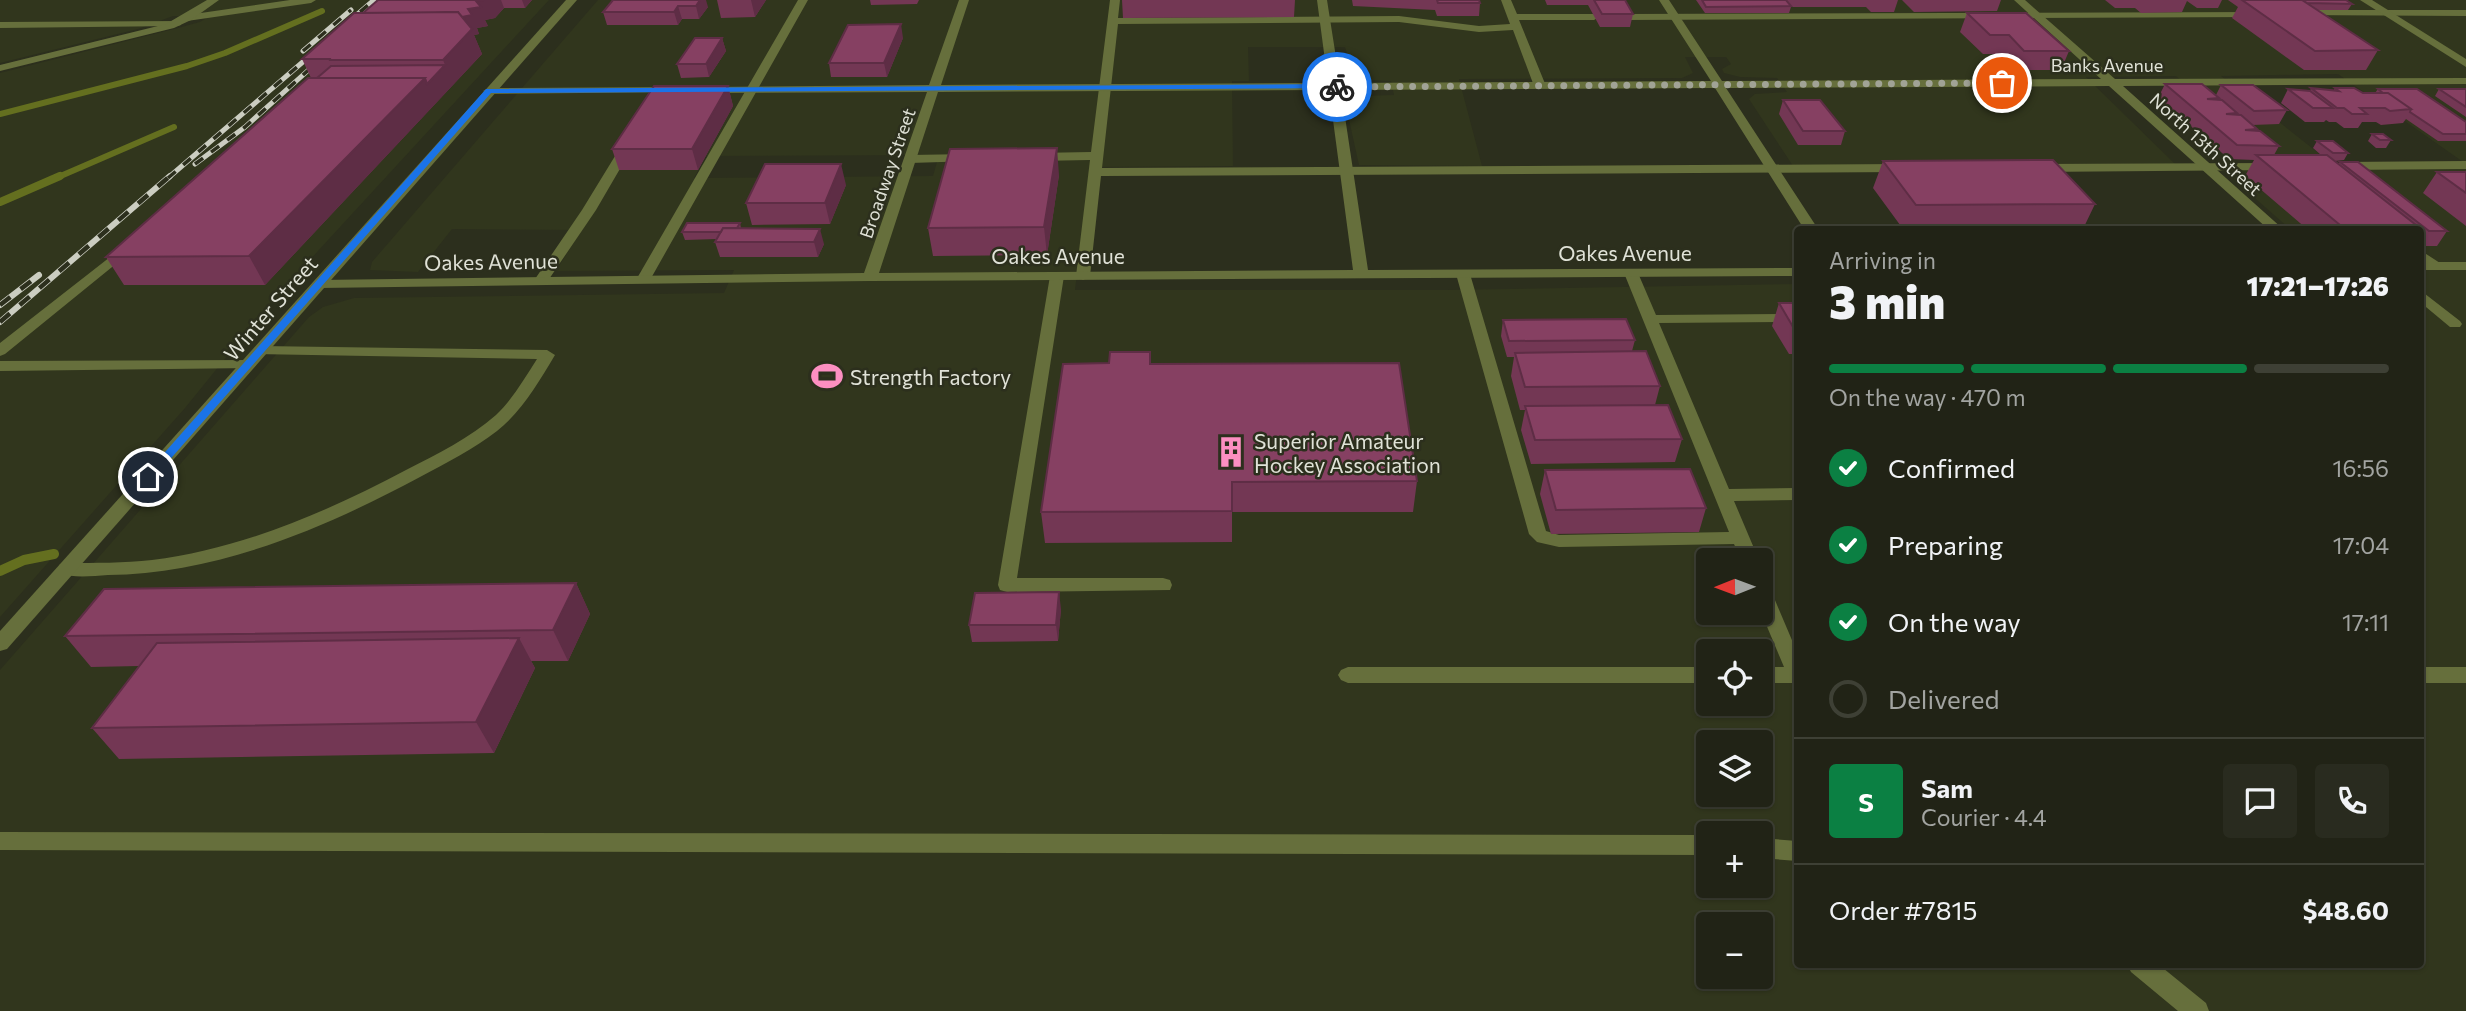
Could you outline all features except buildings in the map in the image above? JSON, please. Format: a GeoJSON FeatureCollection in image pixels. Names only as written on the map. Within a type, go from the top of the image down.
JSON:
{"type":"FeatureCollection","features":[{"type":"Feature","properties":{"kind":"street"},"geometry":{"type":"LineString","coordinates":[[0,24],[182,21],[214,0]]}},
{"type":"Feature","properties":{"kind":"street"},"geometry":{"type":"LineString","coordinates":[[0,68],[182,21],[312,0]]}},
{"type":"Feature","properties":{"kind":"street","name":"Winter Street"},"geometry":{"type":"LineString","coordinates":[[0,644],[572,0]]}},
{"type":"Feature","properties":{"kind":"street"},"geometry":{"type":"LineString","coordinates":[[643,280],[754,90],[803,0]]}},
{"type":"Feature","properties":{"kind":"street","name":"Broadway Street"},"geometry":{"type":"LineString","coordinates":[[870,277],[964,0]]}},
{"type":"Feature","properties":{"kind":"street"},"geometry":{"type":"LineString","coordinates":[[1083,276],[1115,0]]}},
{"type":"Feature","properties":{"kind":"street"},"geometry":{"type":"LineString","coordinates":[[1322,0],[1361,274]]}},
{"type":"Feature","properties":{"kind":"street"},"geometry":{"type":"LineString","coordinates":[[1506,0],[1540,86]]}},
{"type":"Feature","properties":{"kind":"street"},"geometry":{"type":"LineString","coordinates":[[1664,0],[1809,226]]}},
{"type":"Feature","properties":{"kind":"street","name":"North 13th Street"},"geometry":{"type":"LineString","coordinates":[[2019,0],[2273,226]]}},
{"type":"Feature","properties":{"kind":"street"},"geometry":{"type":"LineString","coordinates":[[2365,0],[2466,64]]}},
{"type":"Feature","properties":{"kind":"street"},"geometry":{"type":"LineString","coordinates":[[2280,13],[2466,13]]}},
{"type":"Feature","properties":{"kind":"street"},"geometry":{"type":"LineString","coordinates":[[1625,17],[2267,14]]}},
{"type":"Feature","properties":{"kind":"street"},"geometry":{"type":"LineString","coordinates":[[1113,21],[1414,20],[1487,29],[1516,22],[1594,17]]}},
{"type":"Feature","properties":{"kind":"street","name":"Banks Avenue"},"geometry":{"type":"LineString","coordinates":[[489,91],[659,96],[754,90],[2466,80]]}},
{"type":"Feature","properties":{"kind":"street"},"geometry":{"type":"LineString","coordinates":[[540,282],[589,210],[635,133]]}},
{"type":"Feature","properties":{"kind":"street"},"geometry":{"type":"LineString","coordinates":[[1017,158],[1097,156]]}},
{"type":"Feature","properties":{"kind":"street"},"geometry":{"type":"LineString","coordinates":[[910,159],[990,158]]}},
{"type":"Feature","properties":{"kind":"street"},"geometry":{"type":"LineString","coordinates":[[2325,166],[2466,165]]}},
{"type":"Feature","properties":{"kind":"street"},"geometry":{"type":"LineString","coordinates":[[2018,168],[2286,167]]}},
{"type":"Feature","properties":{"kind":"street"},"geometry":{"type":"LineString","coordinates":[[1095,172],[1921,168]]}},
{"type":"Feature","properties":{"kind":"street"},"geometry":{"type":"LineString","coordinates":[[0,351],[134,242]]}},
{"type":"Feature","properties":{"kind":"street"},"geometry":{"type":"LineString","coordinates":[[2428,266],[2466,266]]}},
{"type":"Feature","properties":{"kind":"street"},"geometry":{"type":"LineString","coordinates":[[1631,272],[1745,548]]}},
{"type":"Feature","properties":{"kind":"street","name":"Oakes Avenue"},"geometry":{"type":"LineString","coordinates":[[319,284],[870,277],[1794,272]]}},
{"type":"Feature","properties":{"kind":"street"},"geometry":{"type":"LineString","coordinates":[[1463,274],[1538,534],[1543,538],[1559,541],[1741,538]]}},
{"type":"Feature","properties":{"kind":"street"},"geometry":{"type":"LineString","coordinates":[[1057,276],[1007,585],[1163,585]]}},
{"type":"Feature","properties":{"kind":"street"},"geometry":{"type":"LineString","coordinates":[[2424,298],[2455,324]]}},
{"type":"Feature","properties":{"kind":"street"},"geometry":{"type":"LineString","coordinates":[[1650,319],[1794,318]]}},
{"type":"Feature","properties":{"kind":"street"},"geometry":{"type":"LineString","coordinates":[[67,569],[140,567],[184,561],[253,542],[342,509],[414,474],[488,428],[513,408],[547,355],[260,351]]}},
{"type":"Feature","properties":{"kind":"street"},"geometry":{"type":"LineString","coordinates":[[0,366],[248,365]]}},
{"type":"Feature","properties":{"kind":"street"},"geometry":{"type":"LineString","coordinates":[[1723,495],[1794,494]]}},
{"type":"Feature","properties":{"kind":"street"},"geometry":{"type":"LineString","coordinates":[[1773,617],[1794,668]]}},
{"type":"Feature","properties":{"kind":"street"},"geometry":{"type":"LineString","coordinates":[[2424,675],[2466,674]]}},
{"type":"Feature","properties":{"kind":"street"},"geometry":{"type":"LineString","coordinates":[[1348,675],[1696,675]]}},
{"type":"Feature","properties":{"kind":"street"},"geometry":{"type":"LineString","coordinates":[[1773,675],[1794,675]]}},
{"type":"Feature","properties":{"kind":"street"},"geometry":{"type":"LineString","coordinates":[[0,841],[532,840],[1166,846],[1696,845]]}},
{"type":"Feature","properties":{"kind":"street"},"geometry":{"type":"LineString","coordinates":[[1773,849],[1794,851]]}},
{"type":"Feature","properties":{"kind":"street"},"geometry":{"type":"LineString","coordinates":[[2144,968],[2197,1011]]}},
{"type":"Feature","properties":{"kind":"shaded area"},"geometry":{"type":"Polygon","coordinates":[[[0,0],[549,0],[271,302],[185,408],[0,617],[0,73],[178,28],[208,17],[173,16],[138,29],[0,63],[0,0]]]}},
{"type":"Feature","properties":{"kind":"shaded area"},"geometry":{"type":"Polygon","coordinates":[[[598,0],[2466,0],[2466,164],[2338,74],[2221,76],[2331,163],[2281,164],[2176,76],[2086,77],[2176,165],[1793,166],[1749,99],[1755,94],[1787,92],[1777,78],[1740,77],[1724,73],[1722,69],[1731,64],[1726,57],[1685,57],[1693,73],[1682,78],[1459,79],[1482,166],[1359,165],[1346,106],[1348,101],[1359,96],[1394,95],[1391,81],[1368,80],[1354,75],[1345,47],[1248,47],[1249,81],[1232,81],[1233,166],[1090,167],[1075,290],[1447,290],[1794,284],[1794,968],[2424,968],[2424,226],[2287,226],[2223,170],[2466,169],[2466,1011],[0,1011],[0,670],[309,317],[323,307],[354,298],[724,293],[734,270],[556,271],[581,230],[452,229],[418,272],[370,270],[372,262],[598,0]],[[939,155],[706,156],[694,178],[933,176],[939,155]]]}},
{"type":"Feature","properties":{"kind":"waterway"},"geometry":{"type":"LineString","coordinates":[[0,114],[187,66],[225,53],[322,11]]}},
{"type":"Feature","properties":{"kind":"waterway"},"geometry":{"type":"LineString","coordinates":[[56,178],[174,127]]}},
{"type":"Feature","properties":{"kind":"waterway"},"geometry":{"type":"LineString","coordinates":[[0,202],[60,176]]}},
{"type":"Feature","properties":{"kind":"waterway"},"geometry":{"type":"LineString","coordinates":[[0,571],[24,560],[54,554]]}},
{"type":"Feature","properties":{"kind":"railway"},"geometry":{"type":"LineString","coordinates":[[345,25],[374,0]]}},
{"type":"Feature","properties":{"kind":"railway"},"geometry":{"type":"LineString","coordinates":[[303,51],[351,10]]}},
{"type":"Feature","properties":{"kind":"railway"},"geometry":{"type":"LineString","coordinates":[[168,178],[319,48]]}},
{"type":"Feature","properties":{"kind":"railway"},"geometry":{"type":"LineString","coordinates":[[195,164],[245,127],[313,66]]}},
{"type":"Feature","properties":{"kind":"railway"},"geometry":{"type":"LineString","coordinates":[[0,322],[170,176]]}},
{"type":"Feature","properties":{"kind":"railway"},"geometry":{"type":"LineString","coordinates":[[0,305],[39,275]]}},
{"type":"Feature","properties":{"kind":"way so far"},"geometry":{"type":"LineString","coordinates":[[1337,87],[2002,83]]}},
{"type":"Feature","properties":{"kind":"place","name":"Strength Factory"},"geometry":{"type":"Point","coordinates":[827,376]}},
{"type":"Feature","properties":{"kind":"place","name":"Superior Amateur Hockey Association"},"geometry":{"type":"Point","coordinates":[1231,452]}},
{"type":"Feature","properties":{"kind":"route"},"geometry":{"type":"LineString","coordinates":[[148,477],[489,91],[1337,87]]}}]}
